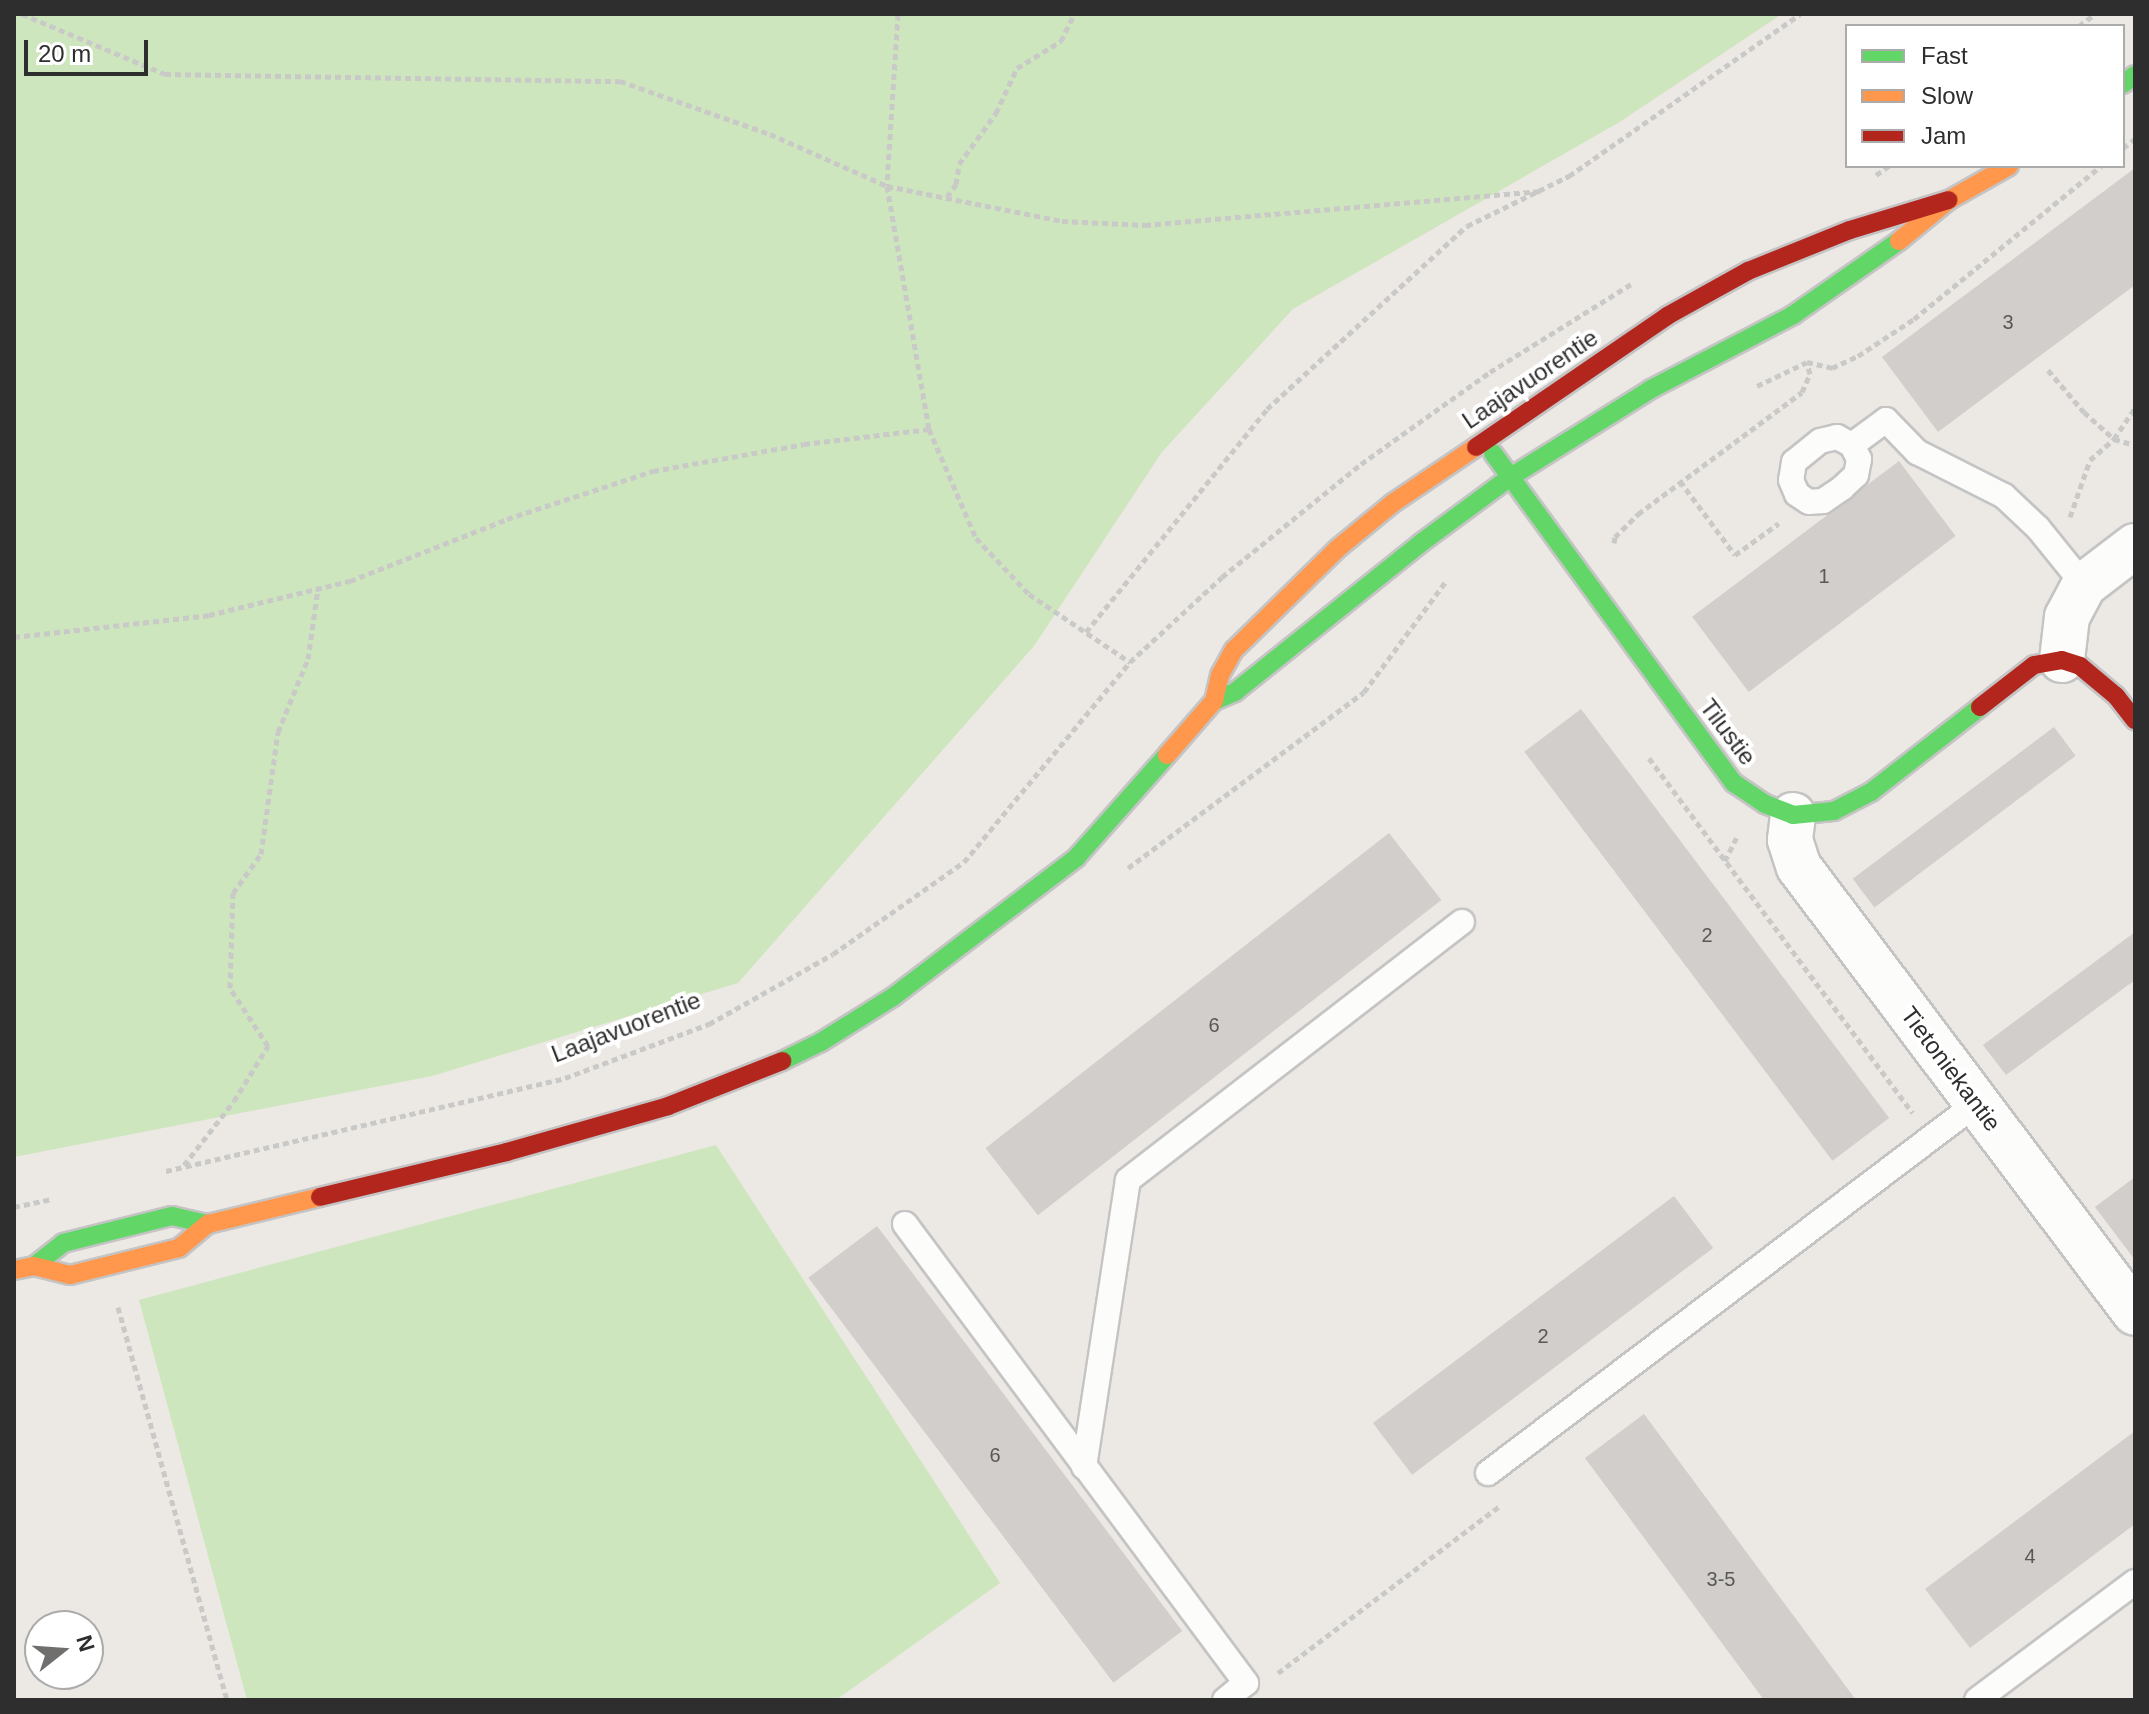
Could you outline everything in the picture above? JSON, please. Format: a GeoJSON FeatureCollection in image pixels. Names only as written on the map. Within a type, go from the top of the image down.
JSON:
{"type":"FeatureCollection","features":[{"type":"Feature","properties":{"kind":"main road","name":"Laajavuorentie"},"geometry":{"type":"LineString","coordinates":[[34,1266],[63,1243],[172,1216],[208,1224],[507,1152],[668,1106],[747,1077],[821,1042],[893,997],[1076,858],[1214,701],[1235,692],[1421,543],[1512,476],[1651,389],[1793,315],[1872,263],[1949,200],[2005,168]]}},
{"type":"Feature","properties":{"kind":"main road","name":"Laajavuorentie"},"geometry":{"type":"LineString","coordinates":[[1214,701],[1220,675],[1234,650],[1327,559],[1393,503],[1483,441],[1667,316],[1748,271],[1850,230],[1949,200]]}},
{"type":"Feature","properties":{"kind":"main road","name":"Tilustie"},"geometry":{"type":"LineString","coordinates":[[1483,441],[1512,476],[1734,783],[1765,804],[1793,815]]}},
{"type":"Feature","properties":{"kind":"main road"},"geometry":{"type":"LineString","coordinates":[[1793,815],[1834,811],[1871,792],[2034,665],[2062,660],[2080,666],[2116,696],[2135,720]]}},
{"type":"Feature","properties":{"kind":"main road","name":"Laajavuorentie"},"geometry":{"type":"LineString","coordinates":[[14,1270],[34,1266],[70,1275],[179,1248],[208,1224]]}},
{"type":"Feature","properties":{"kind":"street"},"geometry":{"type":"LineString","coordinates":[[2062,660],[2071,568],[2135,546]]}},
{"type":"Feature","properties":{"kind":"street","name":"Tietoniekantie"},"geometry":{"type":"LineString","coordinates":[[1793,815],[1790,840],[1799,867],[2135,1313]]}},
{"type":"Feature","properties":{"kind":"lane"},"geometry":{"type":"LineString","coordinates":[[1852,445],[1886,420],[1917,452],[2004,496],[2071,568]]}},
{"type":"Feature","properties":{"kind":"lane"},"geometry":{"type":"LineString","coordinates":[[1837,437],[1852,445],[1859,459],[1856,475],[1823,501],[1809,502],[1797,494],[1791,480],[1794,462],[1820,441],[1837,437]]}},
{"type":"Feature","properties":{"kind":"lane"},"geometry":{"type":"LineString","coordinates":[[1084,1467],[1128,1180],[1462,922]]}},
{"type":"Feature","properties":{"kind":"lane"},"geometry":{"type":"LineString","coordinates":[[1488,1473],[1977,1103]]}},
{"type":"Feature","properties":{"kind":"lane"},"geometry":{"type":"LineString","coordinates":[[905,1224],[1246,1683],[1225,1700]]}},
{"type":"Feature","properties":{"kind":"lane"},"geometry":{"type":"LineString","coordinates":[[1977,1700],[2135,1582]]}},
{"type":"Feature","properties":{"kind":"path"},"geometry":{"type":"LineString","coordinates":[[22,14],[165,74],[620,81],[770,134],[887,186],[1062,221],[1145,225],[1543,191]]}},
{"type":"Feature","properties":{"kind":"path"},"geometry":{"type":"LineString","coordinates":[[898,14],[887,186],[929,429],[976,538],[1029,594],[1086,632],[1267,409],[1467,226],[1543,191],[1800,14]]}},
{"type":"Feature","properties":{"kind":"path"},"geometry":{"type":"LineString","coordinates":[[946,197],[956,184],[959,164],[996,113],[1017,68],[1061,41],[1074,14]]}},
{"type":"Feature","properties":{"kind":"path"},"geometry":{"type":"LineString","coordinates":[[1613,553],[1615,537],[1680,481],[1802,392],[1810,374],[1807,362]]}},
{"type":"Feature","properties":{"kind":"path"},"geometry":{"type":"LineString","coordinates":[[2048,370],[2084,412],[2114,439],[2135,445]]}},
{"type":"Feature","properties":{"kind":"path"},"geometry":{"type":"LineString","coordinates":[[2071,568],[2090,460],[2114,439],[2135,408]]}},
{"type":"Feature","properties":{"kind":"path"},"geometry":{"type":"LineString","coordinates":[[14,637],[209,615],[350,581],[507,519],[653,471],[804,444],[929,429]]}},
{"type":"Feature","properties":{"kind":"path"},"geometry":{"type":"LineString","coordinates":[[1680,481],[1735,555],[1809,502]]}},
{"type":"Feature","properties":{"kind":"path"},"geometry":{"type":"LineString","coordinates":[[184,1166],[234,1101],[268,1046],[230,988],[233,893],[261,854],[278,732],[308,659],[318,589]]}},
{"type":"Feature","properties":{"kind":"path","name":"Laajavuorentie"},"geometry":{"type":"LineString","coordinates":[[154,1174],[565,1078],[709,1024],[833,954],[964,862],[1130,662],[1086,632]]}},
{"type":"Feature","properties":{"kind":"path"},"geometry":{"type":"LineString","coordinates":[[1649,758],[1931,1138]]}},
{"type":"Feature","properties":{"kind":"path"},"geometry":{"type":"LineString","coordinates":[[14,1207],[54,1198]]}},
{"type":"Feature","properties":{"kind":"path"},"geometry":{"type":"LineString","coordinates":[[110,1265],[115,1295],[227,1700]]}},
{"type":"Feature","properties":{"kind":"green space"},"geometry":{"type":"Polygon","coordinates":[[[14,14],[1782,14],[1618,123],[1293,309],[1162,452],[1034,646],[738,983],[432,1076],[14,1157],[14,14]]]}},
{"type":"Feature","properties":{"kind":"green space"},"geometry":{"type":"Polygon","coordinates":[[[716,1145],[1000,1583],[836,1700],[247,1700],[139,1300],[716,1145]]]}},
{"type":"Feature","properties":{"kind":"building"},"geometry":{"type":"Polygon","coordinates":[[[2135,168],[2135,285],[1938,432],[1882,357],[2135,168]]]}},
{"type":"Feature","properties":{"kind":"building"},"geometry":{"type":"Polygon","coordinates":[[[1899,461],[1956,536],[1749,692],[1692,617],[1899,461]]]}},
{"type":"Feature","properties":{"kind":"building"},"geometry":{"type":"Polygon","coordinates":[[[1581,709],[1889,1118],[1832,1161],[1524,752],[1581,709]]]}},
{"type":"Feature","properties":{"kind":"building"},"geometry":{"type":"Polygon","coordinates":[[[2054,727],[2076,756],[1874,907],[1853,879],[2054,727]]]}},
{"type":"Feature","properties":{"kind":"building"},"geometry":{"type":"Polygon","coordinates":[[[1389,833],[1441,900],[1038,1215],[986,1148],[1389,833]]]}},
{"type":"Feature","properties":{"kind":"building"},"geometry":{"type":"Polygon","coordinates":[[[2135,932],[2135,980],[2006,1075],[1983,1045],[2135,932]]]}},
{"type":"Feature","properties":{"kind":"building"},"geometry":{"type":"Polygon","coordinates":[[[2135,1177],[2135,1260],[2095,1207],[2135,1177]]]}},
{"type":"Feature","properties":{"kind":"building"},"geometry":{"type":"Polygon","coordinates":[[[1674,1196],[1713,1248],[1412,1475],[1373,1423],[1674,1196]]]}},
{"type":"Feature","properties":{"kind":"building"},"geometry":{"type":"Polygon","coordinates":[[[877,1226],[1182,1631],[1113,1683],[808,1278],[877,1226]]]}},
{"type":"Feature","properties":{"kind":"building"},"geometry":{"type":"Polygon","coordinates":[[[1644,1414],[1856,1700],[1764,1700],[1585,1458],[1644,1414]]]}},
{"type":"Feature","properties":{"kind":"building"},"geometry":{"type":"Polygon","coordinates":[[[2135,1431],[2135,1524],[1970,1648],[1925,1589],[2135,1431]]]}},
{"type":"Feature","properties":{"kind":"traffic: fast"},"geometry":{"type":"LineString","coordinates":[[2125,82],[2135,75]]}},
{"type":"Feature","properties":{"kind":"traffic: fast"},"geometry":{"type":"LineString","coordinates":[[1214,701],[1235,692],[1421,543],[1512,476],[1651,389],[1793,315],[1899,241]]}},
{"type":"Feature","properties":{"kind":"traffic: fast"},"geometry":{"type":"LineString","coordinates":[[1493,453],[1734,783],[1765,804],[1793,815],[1834,811],[1871,792],[1980,707]]}},
{"type":"Feature","properties":{"kind":"traffic: fast"},"geometry":{"type":"LineString","coordinates":[[782,1061],[821,1042],[893,997],[1076,858],[1167,755]]}},
{"type":"Feature","properties":{"kind":"traffic: fast"},"geometry":{"type":"LineString","coordinates":[[34,1266],[63,1243],[172,1216],[208,1224]]}},
{"type":"Feature","properties":{"kind":"traffic: slow"},"geometry":{"type":"LineString","coordinates":[[1899,241],[1949,200],[2005,168]]}},
{"type":"Feature","properties":{"kind":"traffic: slow"},"geometry":{"type":"LineString","coordinates":[[1167,755],[1214,701],[1220,675],[1234,650],[1337,549],[1393,503],[1476,447]]}},
{"type":"Feature","properties":{"kind":"traffic: slow"},"geometry":{"type":"LineString","coordinates":[[14,1270],[34,1266],[70,1275],[179,1248],[208,1224],[320,1197]]}},
{"type":"Feature","properties":{"kind":"traffic: jam"},"geometry":{"type":"LineString","coordinates":[[1476,447],[1667,316],[1748,271],[1850,230],[1949,200]]}},
{"type":"Feature","properties":{"kind":"traffic: jam"},"geometry":{"type":"LineString","coordinates":[[1980,707],[2034,665],[2062,660],[2080,666],[2116,696],[2135,720]]}},
{"type":"Feature","properties":{"kind":"traffic: jam"},"geometry":{"type":"LineString","coordinates":[[320,1197],[507,1152],[668,1106],[782,1061]]}}]}
